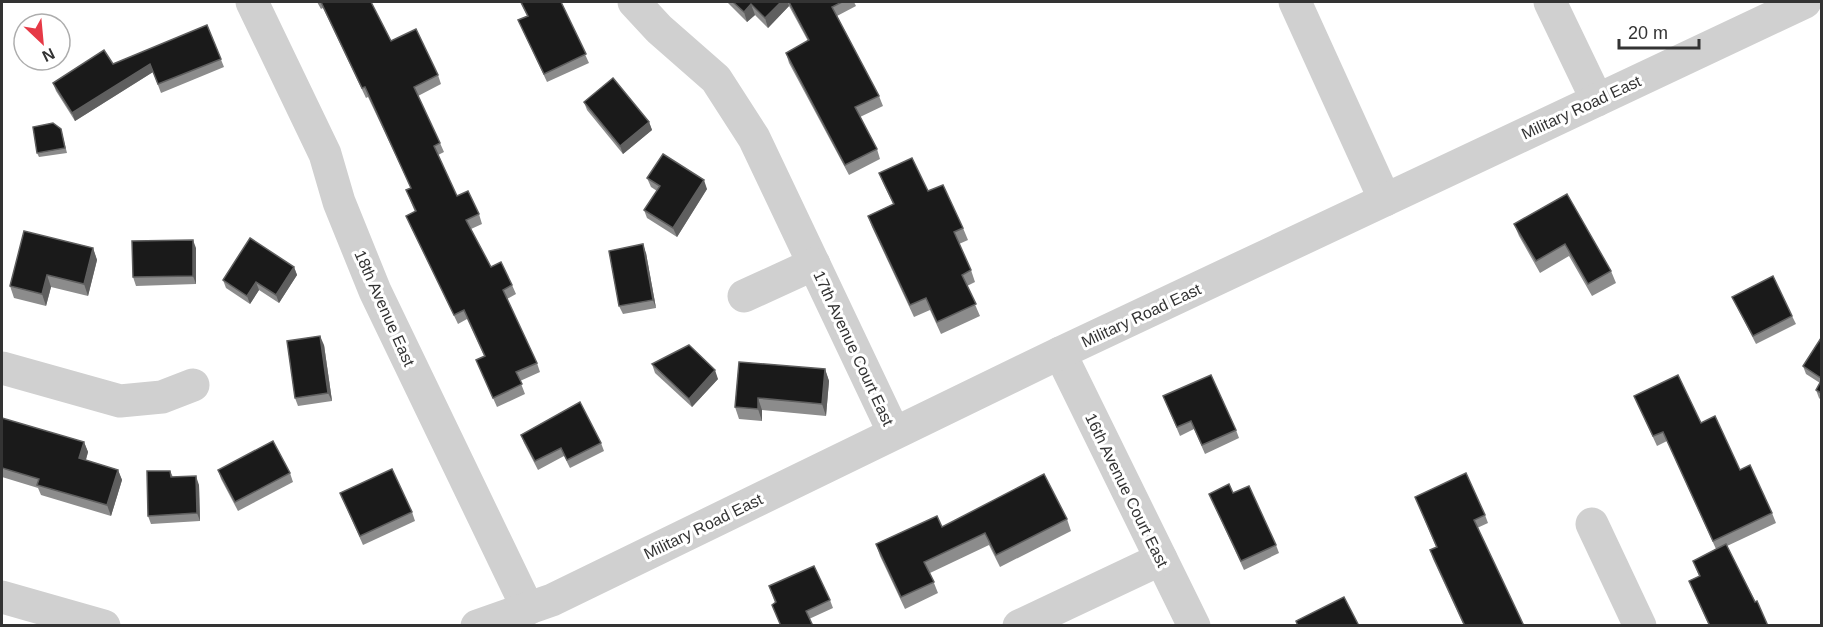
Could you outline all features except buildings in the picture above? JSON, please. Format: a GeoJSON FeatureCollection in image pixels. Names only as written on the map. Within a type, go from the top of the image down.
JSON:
{"type":"FeatureCollection","features":[{"type":"Feature","properties":{"kind":"street","name":"18th Avenue East"},"geometry":{"type":"LineString","coordinates":[[252,2],[326,154],[339,202],[375,291],[528,609]]}},
{"type":"Feature","properties":{"kind":"street","name":"17th Avenue Court East"},"geometry":{"type":"LineString","coordinates":[[634,2],[659,29],[716,79],[754,138],[894,433]]}},
{"type":"Feature","properties":{"kind":"street"},"geometry":{"type":"LineString","coordinates":[[1295,2],[1384,200]]}},
{"type":"Feature","properties":{"kind":"street"},"geometry":{"type":"LineString","coordinates":[[1550,2],[1597,100]]}},
{"type":"Feature","properties":{"kind":"street","name":"Military Road East"},"geometry":{"type":"LineString","coordinates":[[477,626],[552,600],[1060,353],[1805,2]]}},
{"type":"Feature","properties":{"kind":"street","name":"17th Avenue Court East"},"geometry":{"type":"LineString","coordinates":[[744,296],[814,264]]}},
{"type":"Feature","properties":{"kind":"street","name":"16th Avenue Court East"},"geometry":{"type":"LineString","coordinates":[[1060,353],[1194,626]]}},
{"type":"Feature","properties":{"kind":"street"},"geometry":{"type":"LineString","coordinates":[[2,368],[120,401],[162,397],[193,385]]}},
{"type":"Feature","properties":{"kind":"street"},"geometry":{"type":"LineString","coordinates":[[1592,524],[1640,626]]}},
{"type":"Feature","properties":{"kind":"street"},"geometry":{"type":"LineString","coordinates":[[1019,626],[1161,559]]}},
{"type":"Feature","properties":{"kind":"street"},"geometry":{"type":"LineString","coordinates":[[2,597],[104,626]]}}]}
